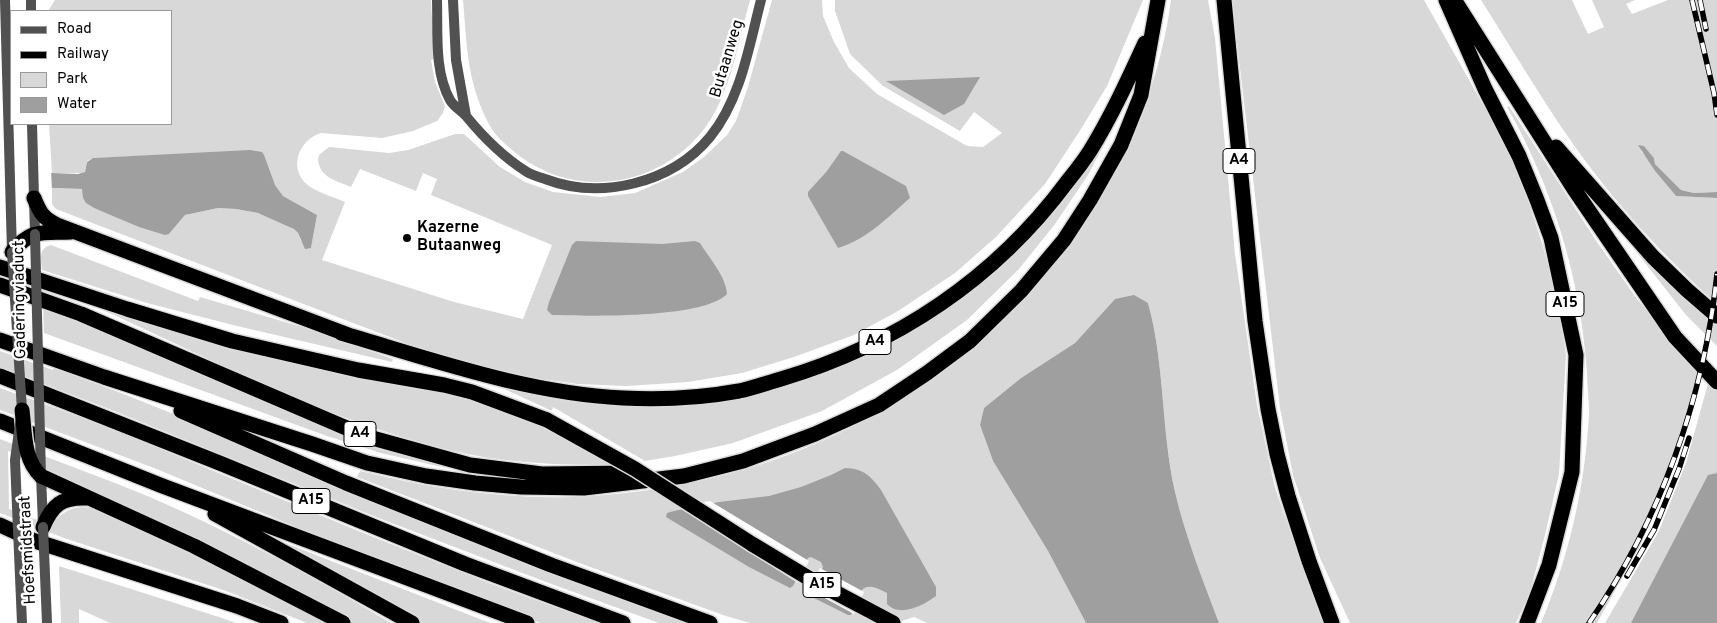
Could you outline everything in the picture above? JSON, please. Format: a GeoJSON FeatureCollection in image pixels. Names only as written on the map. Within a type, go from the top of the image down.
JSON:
{"type":"FeatureCollection","features":[{"type":"Feature","properties":{"kind":"highway","name":"A4"},"geometry":{"type":"LineString","coordinates":[[104,377],[312,444],[367,464],[426,476],[475,483],[521,487],[584,488],[684,476],[743,461],[815,434],[879,404],[927,373],[970,341],[1021,291],[1064,240],[1090,200],[1121,145],[1141,95],[1158,0]]}},
{"type":"Feature","properties":{"kind":"highway","name":"A4"},"geometry":{"type":"LineString","coordinates":[[1224,0],[1255,321],[1268,409],[1288,496],[1332,623]]}},
{"type":"Feature","properties":{"kind":"highway","name":"A15"},"geometry":{"type":"LineString","coordinates":[[1446,0],[1485,89],[1519,156],[1551,238],[1576,355],[1572,472],[1549,565],[1527,623]]}},
{"type":"Feature","properties":{"kind":"highway"},"geometry":{"type":"LineString","coordinates":[[1454,0],[1574,189],[1675,337],[1717,382]]}},
{"type":"Feature","properties":{"kind":"highway","name":"A4"},"geometry":{"type":"LineString","coordinates":[[34,198],[45,218],[77,232],[341,332],[487,376],[562,392],[622,398],[679,399],[740,391],[805,372],[855,353],[907,326],[964,288],[1002,256],[1036,221],[1089,153],[1115,107],[1153,27]]}},
{"type":"Feature","properties":{"kind":"highway"},"geometry":{"type":"LineString","coordinates":[[1528,116],[1653,257],[1717,316]]}},
{"type":"Feature","properties":{"kind":"highway","name":"A4"},"geometry":{"type":"LineString","coordinates":[[35,234],[77,232]]}},
{"type":"Feature","properties":{"kind":"highway"},"geometry":{"type":"LineString","coordinates":[[12,252],[27,236],[35,234]]}},
{"type":"Feature","properties":{"kind":"highway","name":"A15"},"geometry":{"type":"LineString","coordinates":[[0,267],[232,341],[358,370],[444,385],[472,392],[530,413],[547,420],[636,469],[810,579],[893,623]]}},
{"type":"Feature","properties":{"kind":"highway","name":"A4"},"geometry":{"type":"LineString","coordinates":[[0,285],[81,314],[364,436],[470,465],[542,474],[617,474],[678,470],[743,461]]}},
{"type":"Feature","properties":{"kind":"highway"},"geometry":{"type":"LineString","coordinates":[[1644,290],[1702,354],[1717,367]]}},
{"type":"Feature","properties":{"kind":"highway","name":"A15"},"geometry":{"type":"LineString","coordinates":[[341,332],[483,385],[530,413]]}},
{"type":"Feature","properties":{"kind":"highway","name":"A15"},"geometry":{"type":"LineString","coordinates":[[0,340],[104,377],[346,483],[552,565],[710,623]]}},
{"type":"Feature","properties":{"kind":"highway","name":"A15"},"geometry":{"type":"LineString","coordinates":[[0,376],[222,464],[465,564],[623,623]]}},
{"type":"Feature","properties":{"kind":"highway"},"geometry":{"type":"LineString","coordinates":[[22,410],[30,464],[41,476],[93,498],[194,546],[344,623]]}},
{"type":"Feature","properties":{"kind":"highway","name":"A15"},"geometry":{"type":"LineString","coordinates":[[0,421],[160,485],[527,623]]}},
{"type":"Feature","properties":{"kind":"highway","name":"A15"},"geometry":{"type":"LineString","coordinates":[[160,485],[412,623]]}},
{"type":"Feature","properties":{"kind":"highway"},"geometry":{"type":"LineString","coordinates":[[43,528],[48,516],[59,503],[74,497],[93,498]]}},
{"type":"Feature","properties":{"kind":"highway"},"geometry":{"type":"LineString","coordinates":[[0,525],[35,541],[228,603],[281,623]]}},
{"type":"Feature","properties":{"kind":"street","name":"Gaderingviaduct"},"geometry":{"type":"LineString","coordinates":[[5,0],[12,252],[22,410]]}},
{"type":"Feature","properties":{"kind":"street","name":"Butaanweg"},"geometry":{"type":"LineString","coordinates":[[437,0],[438,61],[451,102],[496,150],[528,173],[561,185],[601,188],[636,183],[664,172],[696,151],[718,128],[736,92],[761,0]]}},
{"type":"Feature","properties":{"kind":"street","name":"Butaanweg"},"geometry":{"type":"LineString","coordinates":[[453,0],[456,60],[466,116]]}},
{"type":"Feature","properties":{"kind":"street","name":"Gaderingviaduct"},"geometry":{"type":"LineString","coordinates":[[32,125],[41,476]]}},
{"type":"Feature","properties":{"kind":"street","name":"Hoefsmidstraat"},"geometry":{"type":"LineString","coordinates":[[22,410],[15,460],[22,623]]}},
{"type":"Feature","properties":{"kind":"street","name":"Hoefsmidstraat"},"geometry":{"type":"LineString","coordinates":[[41,476],[47,623]]}},
{"type":"Feature","properties":{"kind":"green space"},"geometry":{"type":"Polygon","coordinates":[[[55,0],[431,0],[434,59],[431,60],[435,82],[445,106],[443,113],[437,121],[413,131],[382,138],[321,133],[312,137],[301,150],[297,166],[304,182],[316,190],[345,202],[322,260],[454,302],[523,319],[552,245],[431,195],[437,179],[423,173],[416,191],[360,169],[351,187],[335,181],[322,171],[319,166],[319,155],[329,147],[389,153],[408,150],[455,134],[464,134],[500,167],[525,182],[553,192],[600,197],[635,193],[683,172],[704,157],[727,135],[736,121],[748,87],[772,0],[822,0],[823,16],[834,42],[849,68],[877,94],[967,146],[983,147],[1002,133],[974,112],[960,131],[883,86],[850,54],[835,11],[835,0],[1143,0],[1107,86],[1045,184],[996,237],[955,273],[898,311],[854,335],[794,357],[742,373],[688,382],[627,386],[578,384],[488,369],[408,344],[56,209],[52,204],[52,188],[83,189],[86,201],[94,208],[169,234],[185,215],[218,208],[236,209],[258,213],[286,224],[294,229],[301,241],[311,248],[317,215],[283,196],[256,151],[93,158],[87,161],[85,172],[52,173],[49,125],[172,125],[172,10],[49,10],[55,0]]]}},
{"type":"Feature","properties":{"kind":"green space"},"geometry":{"type":"Polygon","coordinates":[[[463,0],[750,0],[728,81],[707,125],[689,145],[668,162],[645,173],[620,180],[595,182],[569,179],[544,171],[521,157],[505,144],[491,128],[483,112],[473,81],[467,50],[463,0]]]}},
{"type":"Feature","properties":{"kind":"green space"},"geometry":{"type":"Polygon","coordinates":[[[1171,0],[1208,0],[1215,38],[1235,254],[1257,405],[1275,488],[1302,565],[1326,623],[1219,623],[1189,542],[1175,492],[1167,445],[1157,350],[1148,303],[1115,299],[1075,343],[1021,378],[984,408],[980,425],[993,461],[1048,551],[1086,623],[927,623],[914,617],[896,623],[750,623],[582,564],[357,477],[360,471],[412,483],[518,496],[571,497],[640,491],[707,479],[772,461],[833,436],[892,405],[947,367],[999,323],[1047,272],[1092,212],[1128,145],[1143,110],[1165,37],[1171,0]]]}},
{"type":"Feature","properties":{"kind":"green space"},"geometry":{"type":"Polygon","coordinates":[[[1232,0],[1424,0],[1504,142],[1525,191],[1542,243],[1556,294],[1566,355],[1559,474],[1530,592],[1516,623],[1350,623],[1320,558],[1293,475],[1280,408],[1232,0]]]}},
{"type":"Feature","properties":{"kind":"green space"},"geometry":{"type":"Polygon","coordinates":[[[1481,0],[1572,0],[1588,34],[1604,27],[1592,0],[1635,0],[1626,4],[1632,14],[1668,0],[1717,0],[1717,192],[1694,193],[1681,190],[1655,164],[1654,158],[1644,146],[1641,151],[1676,196],[1717,198],[1717,304],[1677,267],[1639,227],[1604,185],[1559,124],[1481,0]]]}},
{"type":"Feature","properties":{"kind":"green space"},"geometry":{"type":"Polygon","coordinates":[[[1509,106],[1597,242],[1637,299],[1698,370],[1693,409],[1677,458],[1641,544],[1597,623],[1541,623],[1567,547],[1584,468],[1589,414],[1587,373],[1584,338],[1578,304],[1562,235],[1538,170],[1507,107],[1509,106]]]}},
{"type":"Feature","properties":{"kind":"green space"},"geometry":{"type":"Polygon","coordinates":[[[1121,108],[1088,175],[1055,224],[1019,269],[967,320],[897,370],[822,411],[733,443],[645,461],[553,407],[552,411],[487,381],[638,405],[838,366],[997,266],[1121,108]]]}},
{"type":"Feature","properties":{"kind":"green space"},"geometry":{"type":"Polygon","coordinates":[[[1609,217],[1717,322],[1717,346],[1686,315],[1609,217]]]}},
{"type":"Feature","properties":{"kind":"green space"},"geometry":{"type":"Polygon","coordinates":[[[51,245],[198,301],[200,297],[302,327],[393,359],[392,362],[147,303],[42,270],[42,251],[51,245]]]}},
{"type":"Feature","properties":{"kind":"green space"},"geometry":{"type":"Polygon","coordinates":[[[92,305],[192,334],[459,394],[544,425],[543,428],[614,465],[550,464],[508,460],[466,454],[399,436],[310,404],[92,305]]]}},
{"type":"Feature","properties":{"kind":"green space"},"geometry":{"type":"Polygon","coordinates":[[[43,306],[95,326],[332,431],[390,451],[475,471],[437,466],[381,453],[327,436],[44,333],[43,306]]]}},
{"type":"Feature","properties":{"kind":"green space"},"geometry":{"type":"Polygon","coordinates":[[[0,351],[53,370],[54,368],[121,393],[697,623],[659,623],[376,517],[0,367],[0,351]]]}},
{"type":"Feature","properties":{"kind":"green space"},"geometry":{"type":"Polygon","coordinates":[[[1709,380],[1717,387],[1717,623],[1605,623],[1659,531],[1686,463],[1709,380]]]}},
{"type":"Feature","properties":{"kind":"green space"},"geometry":{"type":"Polygon","coordinates":[[[0,388],[105,426],[494,585],[599,623],[540,623],[388,565],[154,468],[0,410],[0,388]]]}},
{"type":"Feature","properties":{"kind":"green space"},"geometry":{"type":"Polygon","coordinates":[[[0,439],[152,498],[214,526],[333,589],[391,623],[307,623],[226,591],[64,538],[0,513],[0,439]],[[8,451],[9,509],[50,525],[73,508],[92,508],[50,475],[42,464],[8,451]]]}},
{"type":"Feature","properties":{"kind":"green space"},"geometry":{"type":"Polygon","coordinates":[[[280,541],[490,623],[419,623],[279,543],[280,541]]]}},
{"type":"Feature","properties":{"kind":"green space"},"geometry":{"type":"Polygon","coordinates":[[[59,566],[236,623],[110,623],[79,609],[79,623],[61,623],[59,566]]]}},
{"type":"Feature","properties":{"kind":"water"},"geometry":{"type":"Polygon","coordinates":[[[980,77],[964,104],[944,115],[886,81],[980,77]]]}},
{"type":"Feature","properties":{"kind":"water"},"geometry":{"type":"Polygon","coordinates":[[[1638,145],[1644,146],[1654,158],[1655,164],[1681,190],[1694,193],[1717,192],[1717,198],[1676,196],[1655,171],[1638,145]]]}},
{"type":"Feature","properties":{"kind":"water"},"geometry":{"type":"Polygon","coordinates":[[[250,150],[262,152],[275,185],[283,196],[317,215],[311,248],[305,249],[298,233],[294,229],[258,213],[218,208],[185,215],[169,234],[165,235],[139,227],[94,208],[86,203],[83,198],[82,189],[0,186],[0,171],[78,174],[85,172],[87,162],[93,158],[250,150]]]}},
{"type":"Feature","properties":{"kind":"water"},"geometry":{"type":"Polygon","coordinates":[[[841,151],[906,186],[910,198],[867,234],[838,248],[808,196],[808,192],[827,171],[841,151]]]}},
{"type":"Feature","properties":{"kind":"water"},"geometry":{"type":"Polygon","coordinates":[[[576,241],[662,244],[695,241],[700,243],[716,267],[724,281],[727,294],[714,302],[695,308],[671,312],[591,316],[552,315],[547,310],[549,302],[572,245],[576,241]]]}},
{"type":"Feature","properties":{"kind":"water"},"geometry":{"type":"Polygon","coordinates":[[[1134,295],[1148,303],[1157,350],[1167,445],[1175,492],[1189,541],[1219,623],[1086,623],[1048,551],[993,461],[980,425],[984,408],[1021,378],[1075,343],[1115,299],[1134,295]]]}},
{"type":"Feature","properties":{"kind":"water"},"geometry":{"type":"Polygon","coordinates":[[[845,468],[862,471],[881,490],[936,587],[936,596],[931,600],[912,609],[898,610],[887,604],[887,593],[866,587],[859,594],[851,615],[848,615],[812,597],[811,595],[823,567],[821,562],[811,557],[808,558],[793,586],[790,588],[749,567],[666,517],[667,513],[674,511],[719,502],[769,496],[801,487],[845,468]]]}},
{"type":"Feature","properties":{"kind":"water"},"geometry":{"type":"Polygon","coordinates":[[[1717,473],[1717,623],[1631,623],[1708,475],[1717,473]]]}},
{"type":"Feature","properties":{"kind":"pier"},"geometry":{"type":"Polygon","coordinates":[[[0,169],[51,170],[52,191],[0,189],[0,169]]]}},
{"type":"Feature","properties":{"kind":"pier"},"geometry":{"type":"Polygon","coordinates":[[[710,501],[809,561],[798,583],[678,507],[710,501]]]}},
{"type":"Feature","properties":{"kind":"pier"},"geometry":{"type":"Polygon","coordinates":[[[820,568],[864,592],[854,614],[810,590],[820,568]]]}},
{"type":"Feature","properties":{"kind":"railway"},"geometry":{"type":"LineString","coordinates":[[1692,0],[1714,93],[1717,115]]}},
{"type":"Feature","properties":{"kind":"railway"},"geometry":{"type":"LineString","coordinates":[[1700,0],[1706,29]]}},
{"type":"Feature","properties":{"kind":"railway"},"geometry":{"type":"LineString","coordinates":[[1589,623],[1637,543],[1675,457],[1702,367],[1711,321],[1717,274]]}},
{"type":"Feature","properties":{"kind":"railway"},"geometry":{"type":"LineString","coordinates":[[1627,576],[1654,530],[1679,469],[1689,438]]}},
{"type":"Feature","properties":{"kind":"place","name":"Kazerne Butaanweg"},"geometry":{"type":"Point","coordinates":[407,238]}}]}
